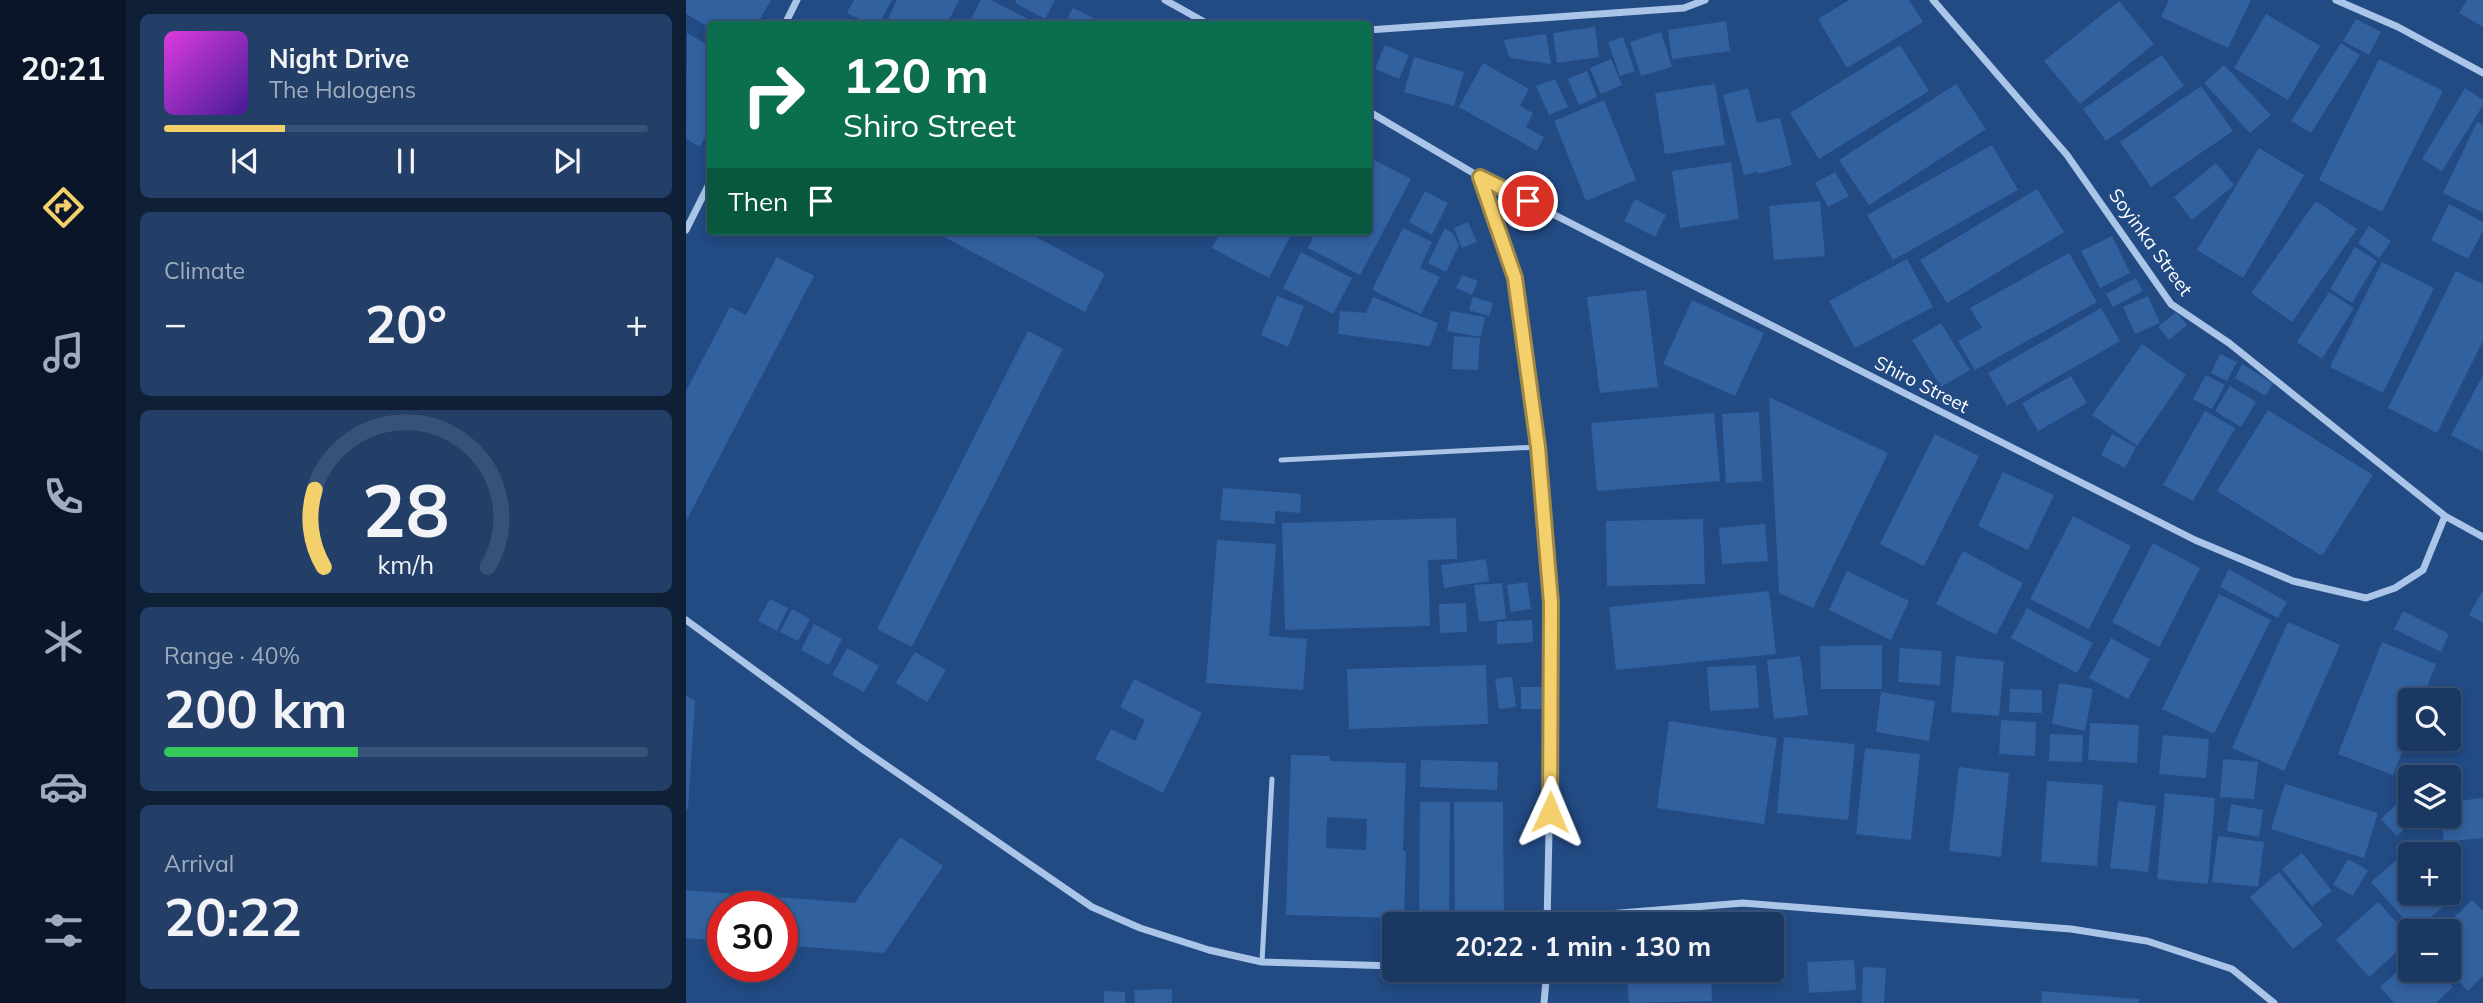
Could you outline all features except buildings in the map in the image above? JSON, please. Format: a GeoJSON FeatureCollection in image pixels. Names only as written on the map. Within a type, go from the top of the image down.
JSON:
{"type":"FeatureCollection","features":[{"type":"Feature","properties":{"kind":"street"},"geometry":{"type":"LineString","coordinates":[[786,21],[797,0]]}},
{"type":"Feature","properties":{"kind":"street"},"geometry":{"type":"LineString","coordinates":[[1166,0],[1203,21]]}},
{"type":"Feature","properties":{"kind":"street"},"geometry":{"type":"LineString","coordinates":[[1372,30],[1684,8],[1705,0]]}},
{"type":"Feature","properties":{"kind":"street","name":"Soyinka Street"},"geometry":{"type":"LineString","coordinates":[[1933,0],[2067,155],[2171,304],[2229,343],[2445,516],[2483,537]]}},
{"type":"Feature","properties":{"kind":"street"},"geometry":{"type":"LineString","coordinates":[[2336,0],[2398,27],[2483,73]]}},
{"type":"Feature","properties":{"kind":"street","name":"Shiro Street"},"geometry":{"type":"LineString","coordinates":[[1372,113],[1480,177],[2195,540],[2293,581],[2366,598],[2395,588],[2423,570],[2445,516]]}},
{"type":"Feature","properties":{"kind":"street"},"geometry":{"type":"LineString","coordinates":[[1480,177],[1515,278],[1538,447],[1551,603],[1547,912]]}},
{"type":"Feature","properties":{"kind":"street"},"geometry":{"type":"LineString","coordinates":[[686,230],[707,188]]}},
{"type":"Feature","properties":{"kind":"street"},"geometry":{"type":"LineString","coordinates":[[686,620],[861,748],[1092,907],[1140,928],[1197,947],[1262,962],[1382,966]]}},
{"type":"Feature","properties":{"kind":"street"},"geometry":{"type":"LineString","coordinates":[[1645,912],[1743,903],[2071,929],[2147,941],[2232,969],[2274,1003]]}},
{"type":"Feature","properties":{"kind":"street"},"geometry":{"type":"LineString","coordinates":[[1544,1003],[1546,982]]}},
{"type":"Feature","properties":{"kind":"lane"},"geometry":{"type":"LineString","coordinates":[[1281,460],[1538,447]]}},
{"type":"Feature","properties":{"kind":"lane"},"geometry":{"type":"LineString","coordinates":[[1262,962],[1272,779]]}},
{"type":"Feature","properties":{"kind":"route"},"geometry":{"type":"LineString","coordinates":[[1528,201],[1480,177],[1515,278],[1538,447],[1551,603],[1550,812]]}}]}
